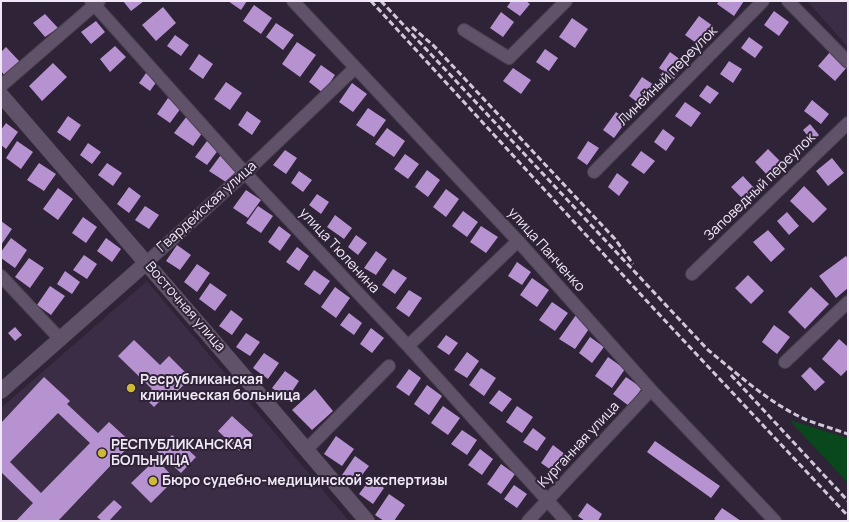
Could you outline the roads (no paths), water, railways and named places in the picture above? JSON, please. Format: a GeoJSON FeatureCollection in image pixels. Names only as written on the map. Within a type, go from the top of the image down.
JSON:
{"type":"FeatureCollection","features":[{"type":"Feature","properties":{"kind":"street","name":"улица Панченко"},"geometry":{"type":"LineString","coordinates":[[293,1],[518,241],[651,390],[775,521]]}},
{"type":"Feature","properties":{"kind":"street"},"geometry":{"type":"LineString","coordinates":[[464,30],[509,58],[566,1]]}},
{"type":"Feature","properties":{"kind":"street","name":"Линейный переулок"},"geometry":{"type":"LineString","coordinates":[[594,172],[763,1]]}},
{"type":"Feature","properties":{"kind":"street"},"geometry":{"type":"LineString","coordinates":[[788,1],[848,62]]}},
{"type":"Feature","properties":{"kind":"street"},"geometry":{"type":"LineString","coordinates":[[1,86],[95,2]]}},
{"type":"Feature","properties":{"kind":"street","name":"улица Тюленина"},"geometry":{"type":"LineString","coordinates":[[95,2],[245,173],[408,346],[566,521]]}},
{"type":"Feature","properties":{"kind":"street","name":"Гвардейская улица"},"geometry":{"type":"LineString","coordinates":[[1,391],[245,173],[355,68]]}},
{"type":"Feature","properties":{"kind":"street","name":"Восточная улица"},"geometry":{"type":"LineString","coordinates":[[1,95],[367,521]]}},
{"type":"Feature","properties":{"kind":"street","name":"Заповедный переулок"},"geometry":{"type":"LineString","coordinates":[[692,274],[848,122]]}},
{"type":"Feature","properties":{"kind":"street"},"geometry":{"type":"LineString","coordinates":[[408,346],[518,241]]}},
{"type":"Feature","properties":{"kind":"street"},"geometry":{"type":"LineString","coordinates":[[1,276],[60,339]]}},
{"type":"Feature","properties":{"kind":"street"},"geometry":{"type":"LineString","coordinates":[[785,362],[848,302]]}},
{"type":"Feature","properties":{"kind":"street"},"geometry":{"type":"LineString","coordinates":[[306,450],[389,366]]}},
{"type":"Feature","properties":{"kind":"street","name":"Курганная улица"},"geometry":{"type":"LineString","coordinates":[[528,521],[651,390]]}},
{"type":"Feature","properties":{"kind":"railway"},"geometry":{"type":"LineString","coordinates":[[371,1],[656,311],[848,516]]}},
{"type":"Feature","properties":{"kind":"railway"},"geometry":{"type":"LineString","coordinates":[[381,1],[708,350],[780,406],[807,420],[848,434]]}},
{"type":"Feature","properties":{"kind":"railway"},"geometry":{"type":"LineString","coordinates":[[412,27],[434,46],[615,239],[633,264]]}},
{"type":"Feature","properties":{"kind":"railway"},"geometry":{"type":"LineString","coordinates":[[731,375],[848,501]]}},
{"type":"Feature","properties":{"kind":"place","name":"Ресрубликанская клиническая больница"},"geometry":{"type":"Point","coordinates":[131,388]}},
{"type":"Feature","properties":{"kind":"place","name":"РЕСПУБЛИКАНСКАЯ БОЛЬНИЦА"},"geometry":{"type":"Point","coordinates":[102,453]}},
{"type":"Feature","properties":{"kind":"place","name":"Бюро судебно-медицинской экспертизы"},"geometry":{"type":"Point","coordinates":[153,481]}}]}
